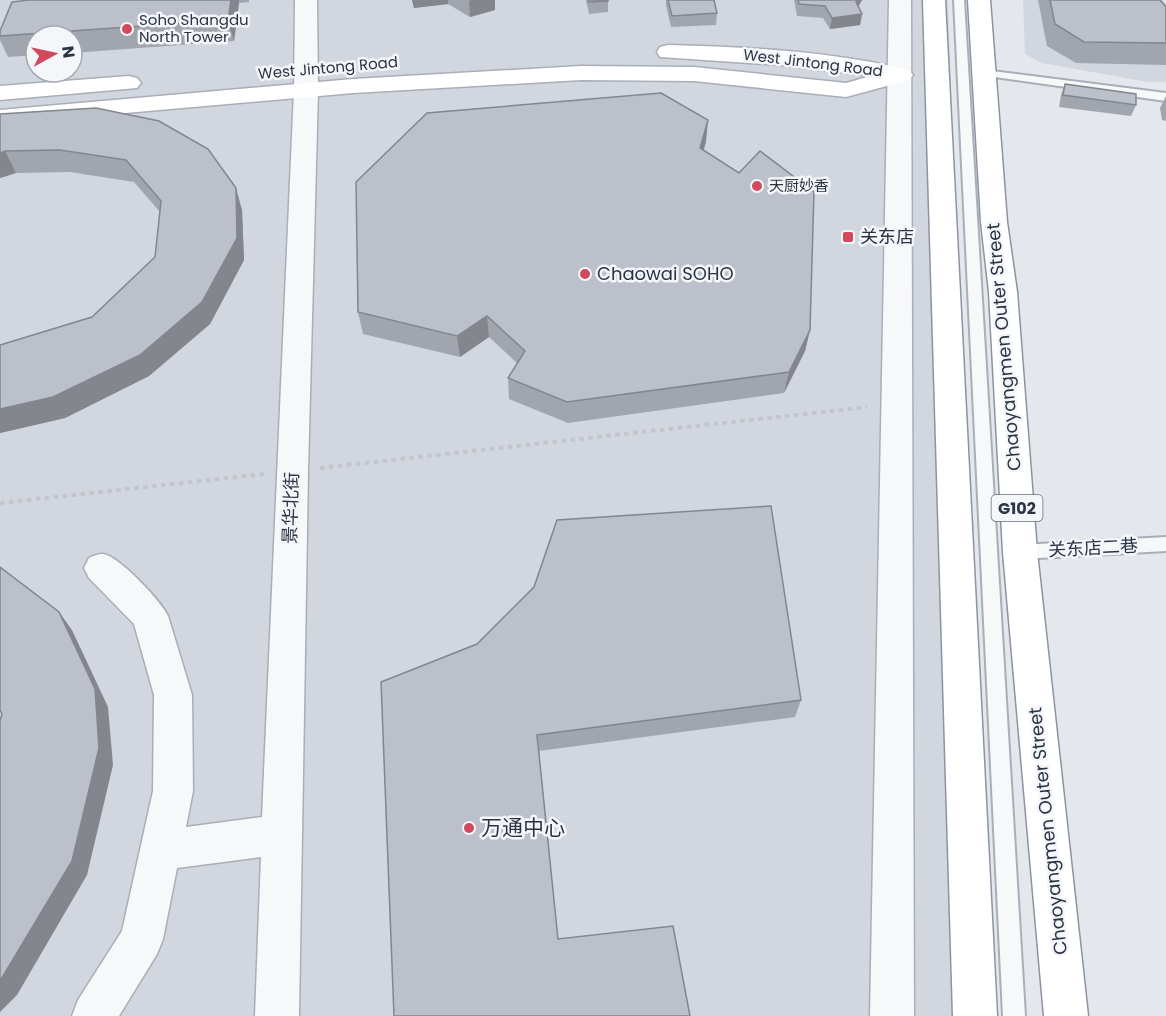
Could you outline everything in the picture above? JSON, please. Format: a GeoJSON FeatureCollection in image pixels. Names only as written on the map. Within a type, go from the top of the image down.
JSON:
{"type":"FeatureCollection","features":[{"type":"Feature","properties":{"kind":"main road"},"geometry":{"type":"LineString","coordinates":[[934,0],[975,1016]]}},
{"type":"Feature","properties":{"kind":"main road","name":"Chaoyangmen Outer Street"},"geometry":{"type":"LineString","coordinates":[[979,0],[994,222],[1003,292],[1020,552],[1066,1016]]}},
{"type":"Feature","properties":{"kind":"main road","name":"West Jintong Road"},"geometry":{"type":"LineString","coordinates":[[651,51],[778,56],[845,64],[902,75]]}},
{"type":"Feature","properties":{"kind":"main road","name":"West Jintong Road"},"geometry":{"type":"LineString","coordinates":[[0,117],[306,80],[424,60]]}},
{"type":"Feature","properties":{"kind":"main road","name":"West Jintong Road"},"geometry":{"type":"LineString","coordinates":[[178,80],[306,80],[605,73],[704,75],[846,90],[902,75]]}},
{"type":"Feature","properties":{"kind":"main road"},"geometry":{"type":"LineString","coordinates":[[0,93],[154,81]]}},
{"type":"Feature","properties":{"kind":"street","name":"景华北街"},"geometry":{"type":"LineString","coordinates":[[277,1016],[292,471],[306,80],[306,0]]}},
{"type":"Feature","properties":{"kind":"street"},"geometry":{"type":"LineString","coordinates":[[892,1016],[902,75],[900,0]]}},
{"type":"Feature","properties":{"kind":"street"},"geometry":{"type":"LineString","coordinates":[[94,1016],[142,939],[173,791],[173,695],[150,616],[101,568]]}},
{"type":"Feature","properties":{"kind":"street"},"geometry":{"type":"LineString","coordinates":[[161,850],[282,834]]}},
{"type":"Feature","properties":{"kind":"lane"},"geometry":{"type":"LineString","coordinates":[[959,0],[1014,1016]]}},
{"type":"Feature","properties":{"kind":"lane"},"geometry":{"type":"LineString","coordinates":[[984,73],[1166,97]]}},
{"type":"Feature","properties":{"kind":"lane"},"geometry":{"type":"LineString","coordinates":[[1112,90],[1166,89]]}},
{"type":"Feature","properties":{"kind":"lane","name":"关东店二巷"},"geometry":{"type":"LineString","coordinates":[[1020,552],[1166,544]]}},
{"type":"Feature","properties":{"kind":"path"},"geometry":{"type":"LineString","coordinates":[[0,503],[897,404]]}},
{"type":"Feature","properties":{"kind":"shaded area"},"geometry":{"type":"Polygon","coordinates":[[[0,0],[948,0],[980,1016],[0,1016],[0,0]]]}},
{"type":"Feature","properties":{"kind":"shaded area"},"geometry":{"type":"Polygon","coordinates":[[[1023,0],[1163,0],[1166,4],[1166,82],[1148,82],[1042,63],[1025,54],[1023,0]]]}},
{"type":"Feature","properties":{"kind":"building"},"geometry":{"type":"Polygon","coordinates":[[[29,0],[231,0],[228,20],[84,30],[84,24],[24,24],[24,34],[0,36],[12,2],[29,0]]]}},
{"type":"Feature","properties":{"kind":"building"},"geometry":{"type":"Polygon","coordinates":[[[588,0],[608,0],[608,1],[589,2],[588,0]]]}},
{"type":"Feature","properties":{"kind":"building"},"geometry":{"type":"Polygon","coordinates":[[[668,0],[714,0],[717,13],[672,16],[668,0]]]}},
{"type":"Feature","properties":{"kind":"building"},"geometry":{"type":"Polygon","coordinates":[[[798,0],[858,0],[856,2],[862,14],[832,18],[825,6],[799,4],[798,0]]]}},
{"type":"Feature","properties":{"kind":"building"},"geometry":{"type":"Polygon","coordinates":[[[1050,0],[1160,0],[1166,7],[1166,43],[1084,42],[1055,24],[1050,0]]]}},
{"type":"Feature","properties":{"kind":"building"},"geometry":{"type":"Polygon","coordinates":[[[1065,84],[1136,94],[1136,105],[1063,95],[1065,84]]]}},
{"type":"Feature","properties":{"kind":"building","name":"Chaowai SOHO"},"geometry":{"type":"Polygon","coordinates":[[[661,93],[708,120],[700,148],[739,173],[760,151],[814,192],[810,330],[789,372],[567,402],[508,378],[525,351],[487,316],[457,336],[358,312],[356,182],[427,113],[661,93]]]}},
{"type":"Feature","properties":{"kind":"building"},"geometry":{"type":"Polygon","coordinates":[[[96,108],[159,121],[208,149],[236,188],[237,238],[202,302],[140,355],[53,397],[0,409],[0,345],[92,317],[155,257],[161,201],[126,160],[60,150],[0,153],[0,114],[96,108]]]}},
{"type":"Feature","properties":{"kind":"building","name":"万通中心"},"geometry":{"type":"Polygon","coordinates":[[[771,506],[801,700],[537,735],[558,939],[673,926],[690,1016],[394,1016],[381,682],[477,644],[534,587],[557,520],[771,506]]]}},
{"type":"Feature","properties":{"kind":"building"},"geometry":{"type":"Polygon","coordinates":[[[0,567],[59,612],[95,689],[99,748],[72,861],[0,981],[0,721],[2,714],[0,710],[0,567]]]}},
{"type":"Feature","properties":{"kind":"place","name":"Soho Shangdu North Tower"},"geometry":{"type":"Point","coordinates":[127,29]}},
{"type":"Feature","properties":{"kind":"place","name":"天厨妙香"},"geometry":{"type":"Point","coordinates":[757,186]}},
{"type":"Feature","properties":{"kind":"place","name":"关东店"},"geometry":{"type":"Point","coordinates":[848,237]}},
{"type":"Feature","properties":{"kind":"place","name":"Chaowai SOHO"},"geometry":{"type":"Point","coordinates":[585,274]}},
{"type":"Feature","properties":{"kind":"place","name":"万通中心"},"geometry":{"type":"Point","coordinates":[469,828]}}]}
